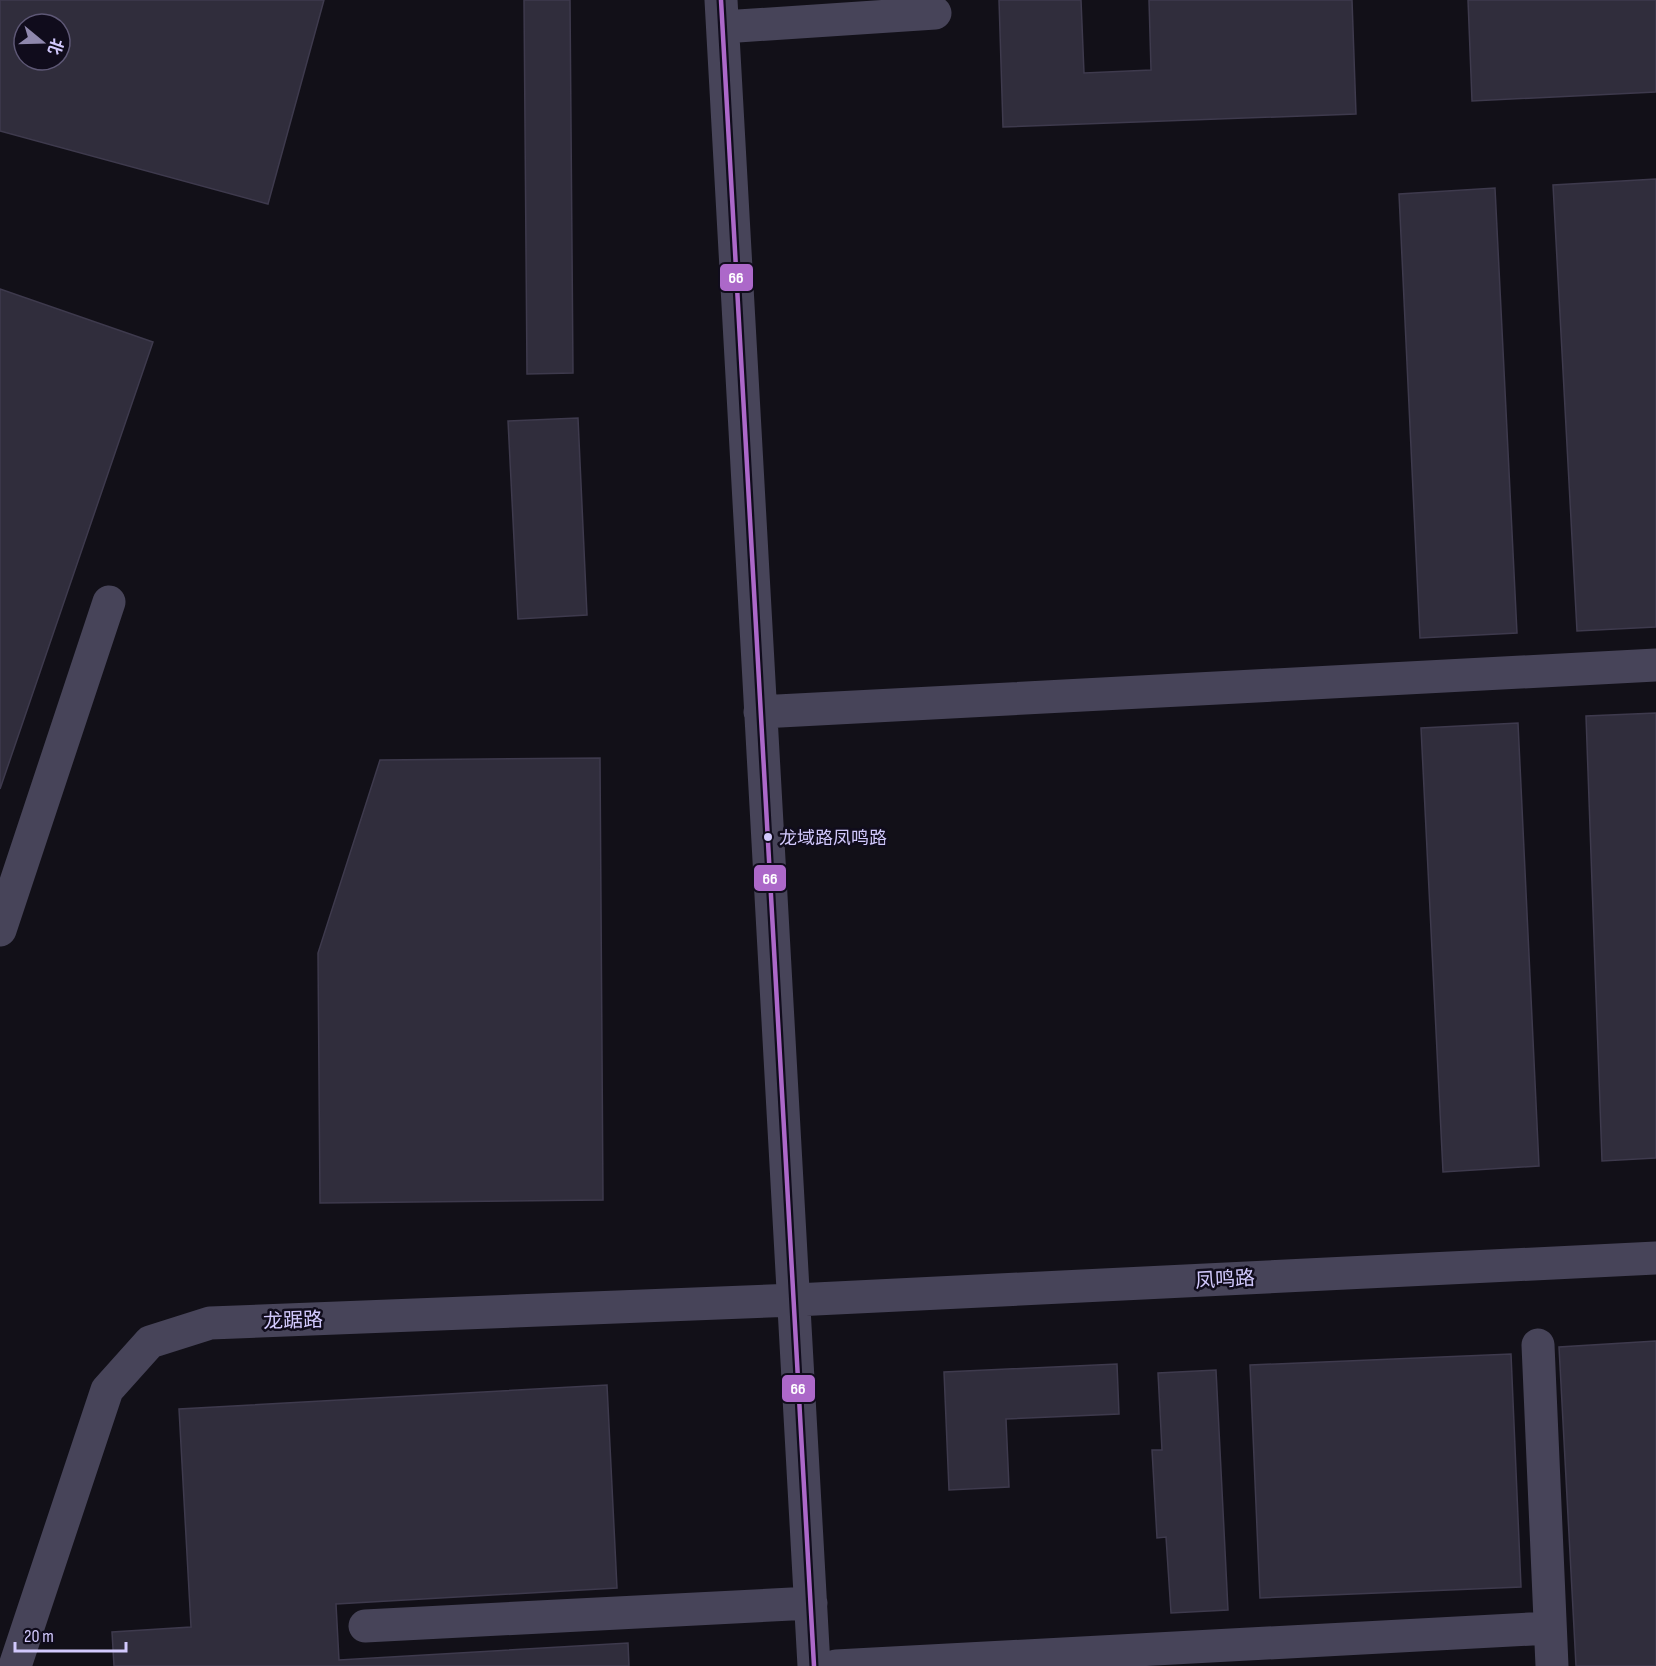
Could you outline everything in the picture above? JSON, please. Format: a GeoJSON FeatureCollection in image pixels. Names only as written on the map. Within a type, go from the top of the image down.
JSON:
{"type":"FeatureCollection","features":[{"type":"Feature","properties":{"kind":"street"},"geometry":{"type":"LineString","coordinates":[[814,1666],[722,14],[935,13]]}},
{"type":"Feature","properties":{"kind":"street"},"geometry":{"type":"LineString","coordinates":[[0,930],[109,602]]}},
{"type":"Feature","properties":{"kind":"street"},"geometry":{"type":"LineString","coordinates":[[760,712],[1656,665]]}},
{"type":"Feature","properties":{"kind":"street","name":"凤鸣路"},"geometry":{"type":"LineString","coordinates":[[795,1300],[1656,1258]]}},
{"type":"Feature","properties":{"kind":"street","name":"龙踞路"},"geometry":{"type":"LineString","coordinates":[[15,1666],[107,1390],[150,1342],[210,1323],[795,1300]]}},
{"type":"Feature","properties":{"kind":"street"},"geometry":{"type":"LineString","coordinates":[[1538,1345],[1552,1666]]}},
{"type":"Feature","properties":{"kind":"street"},"geometry":{"type":"LineString","coordinates":[[365,1626],[811,1603]]}},
{"type":"Feature","properties":{"kind":"street"},"geometry":{"type":"LineString","coordinates":[[836,1666],[1550,1628]]}},
{"type":"Feature","properties":{"kind":"building"},"geometry":{"type":"Polygon","coordinates":[[[0,0],[324,0],[268,204],[0,131],[0,0]]]}},
{"type":"Feature","properties":{"kind":"building"},"geometry":{"type":"Polygon","coordinates":[[[524,0],[570,0],[573,373],[527,374],[524,0]]]}},
{"type":"Feature","properties":{"kind":"building"},"geometry":{"type":"Polygon","coordinates":[[[999,0],[1081,0],[1084,73],[1151,70],[1149,0],[1352,0],[1356,114],[1003,127],[999,0]]]}},
{"type":"Feature","properties":{"kind":"building"},"geometry":{"type":"Polygon","coordinates":[[[1468,0],[1656,0],[1656,92],[1472,101],[1468,0]]]}},
{"type":"Feature","properties":{"kind":"building"},"geometry":{"type":"Polygon","coordinates":[[[1656,179],[1656,627],[1577,631],[1553,185],[1656,179]]]}},
{"type":"Feature","properties":{"kind":"building"},"geometry":{"type":"Polygon","coordinates":[[[1495,188],[1517,633],[1420,638],[1399,194],[1495,188]]]}},
{"type":"Feature","properties":{"kind":"building"},"geometry":{"type":"Polygon","coordinates":[[[0,289],[153,342],[0,789],[0,289]]]}},
{"type":"Feature","properties":{"kind":"building"},"geometry":{"type":"Polygon","coordinates":[[[578,418],[587,615],[518,619],[508,421],[578,418]]]}},
{"type":"Feature","properties":{"kind":"building"},"geometry":{"type":"Polygon","coordinates":[[[1656,713],[1656,1158],[1602,1161],[1586,716],[1656,713]]]}},
{"type":"Feature","properties":{"kind":"building"},"geometry":{"type":"Polygon","coordinates":[[[1518,723],[1539,1166],[1443,1172],[1421,728],[1518,723]]]}},
{"type":"Feature","properties":{"kind":"building"},"geometry":{"type":"Polygon","coordinates":[[[600,758],[603,1200],[320,1203],[318,953],[380,760],[600,758]]]}},
{"type":"Feature","properties":{"kind":"building"},"geometry":{"type":"Polygon","coordinates":[[[1656,1341],[1656,1666],[1576,1666],[1559,1347],[1656,1341]]]}},
{"type":"Feature","properties":{"kind":"building"},"geometry":{"type":"Polygon","coordinates":[[[1511,1354],[1521,1587],[1260,1598],[1250,1365],[1511,1354]]]}},
{"type":"Feature","properties":{"kind":"building"},"geometry":{"type":"Polygon","coordinates":[[[1117,1364],[1119,1414],[1006,1419],[1009,1487],[949,1490],[944,1372],[1117,1364]]]}},
{"type":"Feature","properties":{"kind":"building"},"geometry":{"type":"Polygon","coordinates":[[[1216,1370],[1228,1610],[1171,1613],[1166,1537],[1157,1538],[1152,1450],[1162,1450],[1158,1373],[1216,1370]]]}},
{"type":"Feature","properties":{"kind":"building"},"geometry":{"type":"Polygon","coordinates":[[[607,1385],[617,1588],[336,1604],[339,1660],[628,1643],[629,1666],[114,1666],[112,1632],[191,1627],[179,1409],[607,1385]]]}},
{"type":"Feature","properties":{"kind":"transit line","name":"66"},"geometry":{"type":"LineString","coordinates":[[721,0],[814,1666]]}},
{"type":"Feature","properties":{"kind":"place","name":"龙域路凤鸣路"},"geometry":{"type":"Point","coordinates":[768,837]}}]}
